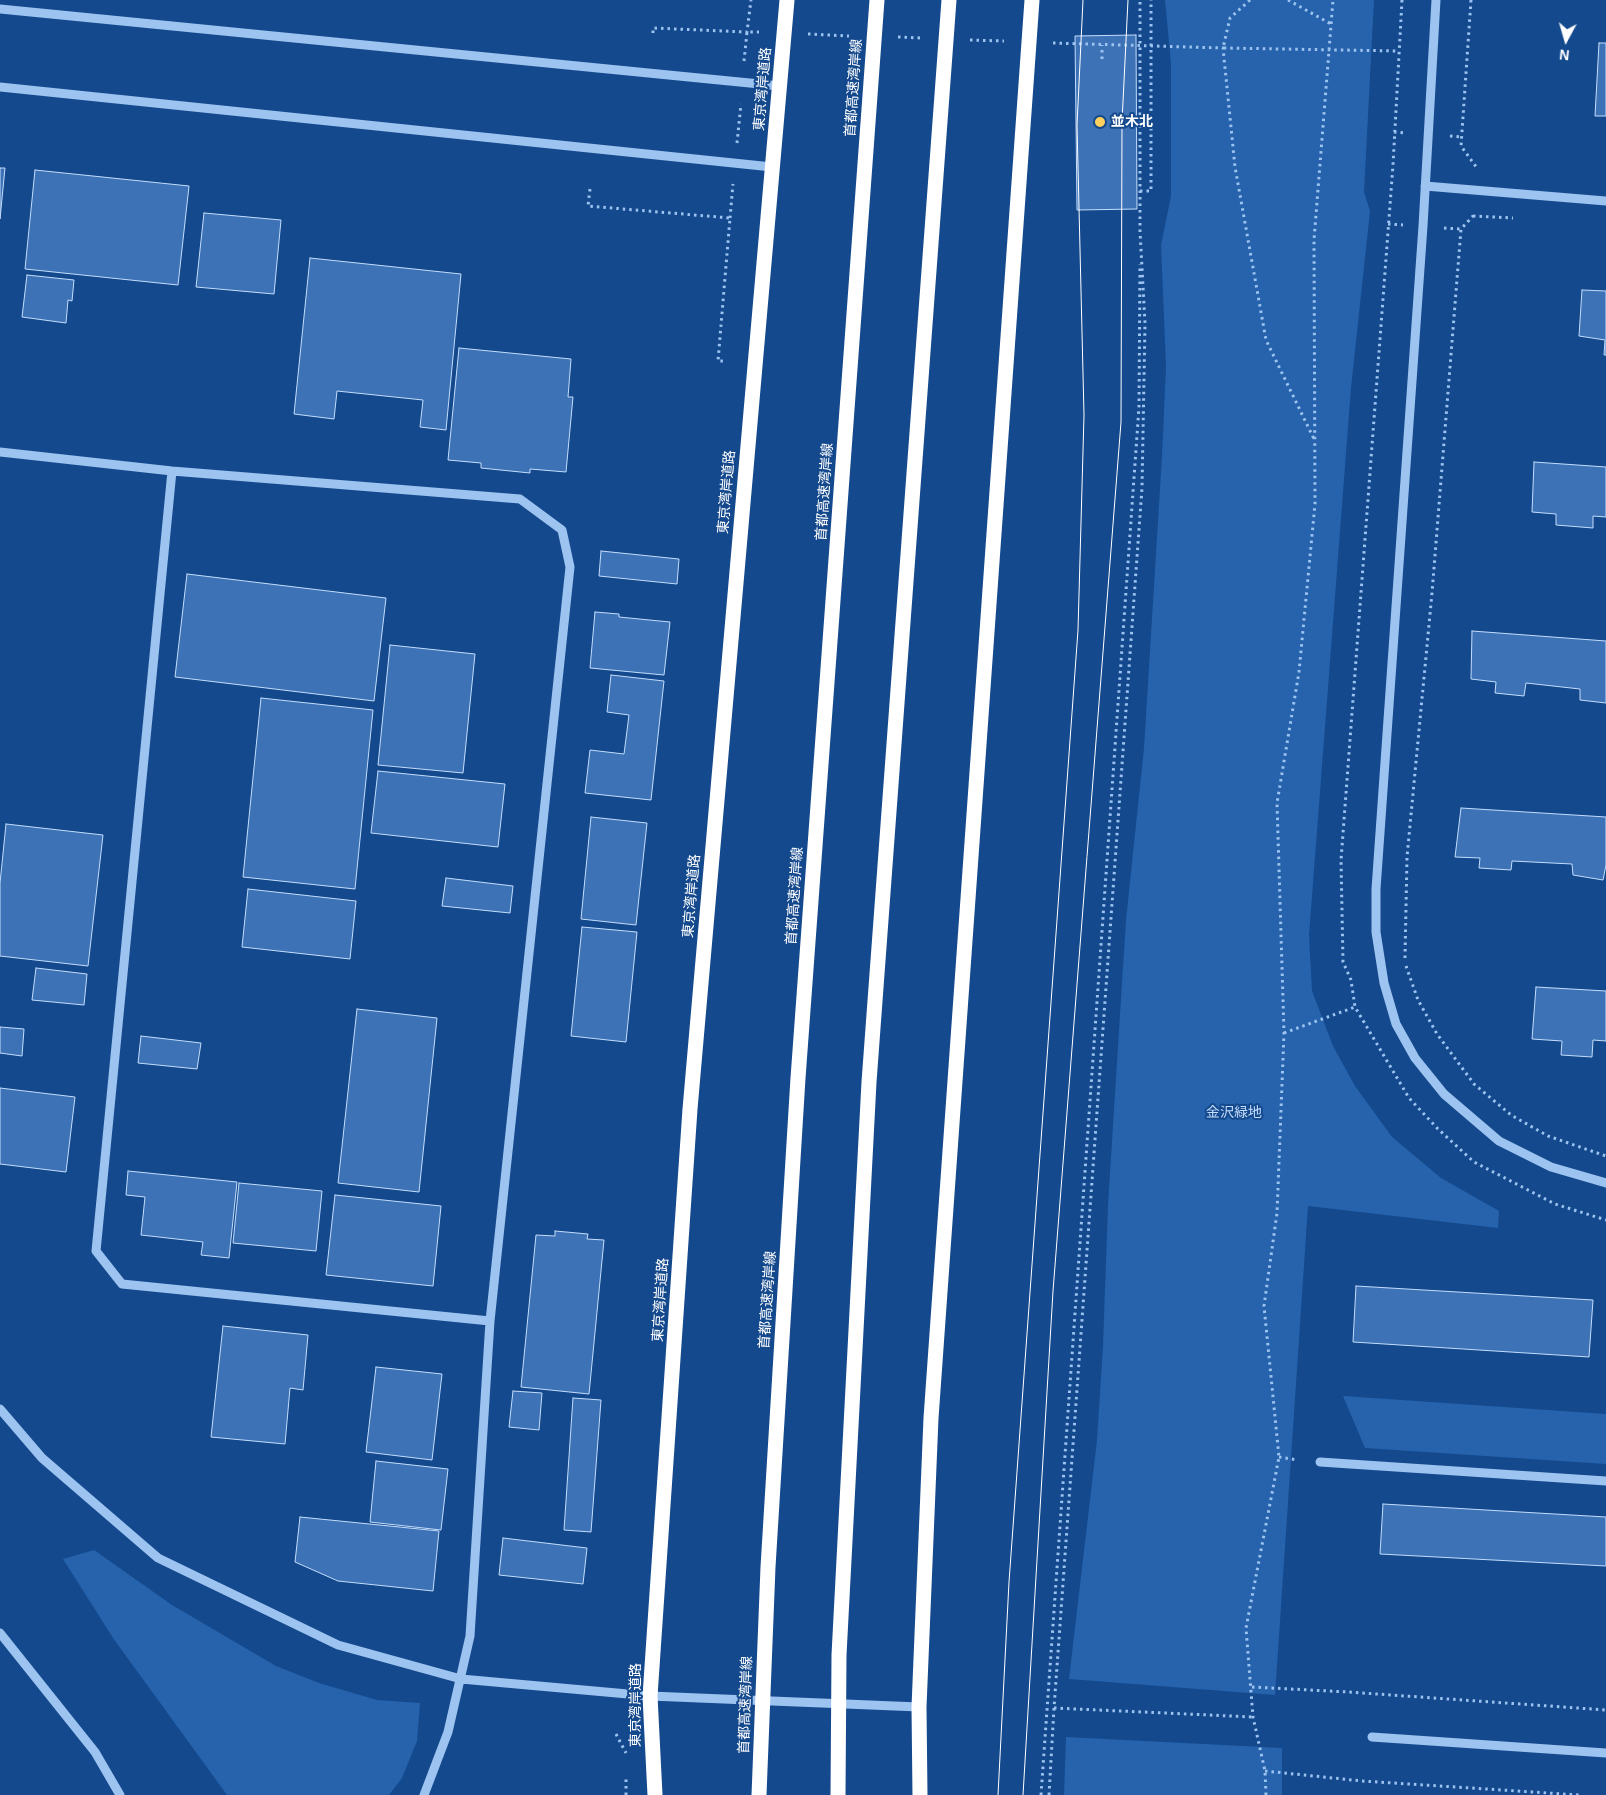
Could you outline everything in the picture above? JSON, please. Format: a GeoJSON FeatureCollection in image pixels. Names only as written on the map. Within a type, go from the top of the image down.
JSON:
{"type":"FeatureCollection","features":[{"type":"Feature","properties":{"kind":"highway","name":"東京湾岸道路"},"geometry":{"type":"LineString","coordinates":[[655,1795],[650,1696],[690,1109],[787,0]]}},
{"type":"Feature","properties":{"kind":"highway","name":"首都高速湾岸線"},"geometry":{"type":"LineString","coordinates":[[759,1795],[768,1567],[798,1078],[877,0]]}},
{"type":"Feature","properties":{"kind":"highway"},"geometry":{"type":"LineString","coordinates":[[838,1795],[839,1655],[869,1082],[949,0]]}},
{"type":"Feature","properties":{"kind":"highway"},"geometry":{"type":"LineString","coordinates":[[920,1795],[919,1707],[932,1408],[1032,0]]}},
{"type":"Feature","properties":{"kind":"street"},"geometry":{"type":"LineString","coordinates":[[1436,0],[1425,186],[1376,889],[1376,932],[1384,983],[1396,1024],[1415,1058],[1444,1094],[1500,1141],[1551,1167],[1606,1182]]}},
{"type":"Feature","properties":{"kind":"street"},"geometry":{"type":"LineString","coordinates":[[0,9],[780,86]]}},
{"type":"Feature","properties":{"kind":"street"},"geometry":{"type":"LineString","coordinates":[[0,87],[772,167]]}},
{"type":"Feature","properties":{"kind":"street"},"geometry":{"type":"LineString","coordinates":[[1425,186],[1606,201]]}},
{"type":"Feature","properties":{"kind":"street"},"geometry":{"type":"LineString","coordinates":[[0,452],[172,471],[520,498],[562,530],[570,567],[490,1321],[470,1636],[448,1732],[424,1795]]}},
{"type":"Feature","properties":{"kind":"street"},"geometry":{"type":"LineString","coordinates":[[172,471],[96,1251],[122,1284],[490,1321]]}},
{"type":"Feature","properties":{"kind":"street"},"geometry":{"type":"LineString","coordinates":[[0,1409],[42,1458],[158,1558],[338,1645],[461,1679],[650,1696],[919,1707]]}},
{"type":"Feature","properties":{"kind":"street"},"geometry":{"type":"LineString","coordinates":[[1320,1462],[1606,1481]]}},
{"type":"Feature","properties":{"kind":"street"},"geometry":{"type":"LineString","coordinates":[[0,1633],[96,1752],[120,1795]]}},
{"type":"Feature","properties":{"kind":"street"},"geometry":{"type":"LineString","coordinates":[[1372,1737],[1606,1753]]}},
{"type":"Feature","properties":{"kind":"path"},"geometry":{"type":"LineString","coordinates":[[744,61],[750,0]]}},
{"type":"Feature","properties":{"kind":"path"},"geometry":{"type":"LineString","coordinates":[[1041,1795],[1139,406],[1140,0]]}},
{"type":"Feature","properties":{"kind":"path"},"geometry":{"type":"LineString","coordinates":[[1140,191],[1151,191],[1151,0]]}},
{"type":"Feature","properties":{"kind":"path"},"geometry":{"type":"LineString","coordinates":[[1250,0],[1230,18],[1223,48],[1235,167],[1266,340],[1315,441]]}},
{"type":"Feature","properties":{"kind":"path"},"geometry":{"type":"LineString","coordinates":[[1288,0],[1331,24]]}},
{"type":"Feature","properties":{"kind":"path"},"geometry":{"type":"LineString","coordinates":[[1266,1795],[1265,1771],[1253,1717],[1246,1628],[1279,1457],[1264,1306],[1277,1213],[1284,1033],[1277,803],[1299,672],[1314,504],[1314,240],[1333,0]]}},
{"type":"Feature","properties":{"kind":"path"},"geometry":{"type":"LineString","coordinates":[[1472,0],[1460,146],[1477,167],[1476,177]]}},
{"type":"Feature","properties":{"kind":"path"},"geometry":{"type":"LineString","coordinates":[[653,33],[654,28],[767,32]]}},
{"type":"Feature","properties":{"kind":"path"},"geometry":{"type":"LineString","coordinates":[[806,34],[856,36]]}},
{"type":"Feature","properties":{"kind":"path"},"geometry":{"type":"LineString","coordinates":[[895,37],[925,38]]}},
{"type":"Feature","properties":{"kind":"path"},"geometry":{"type":"LineString","coordinates":[[964,40],[1013,42]]}},
{"type":"Feature","properties":{"kind":"path"},"geometry":{"type":"LineString","coordinates":[[1053,43],[1152,47],[1399,51]]}},
{"type":"Feature","properties":{"kind":"path"},"geometry":{"type":"LineString","coordinates":[[1102,45],[1102,60]]}},
{"type":"Feature","properties":{"kind":"path"},"geometry":{"type":"LineString","coordinates":[[736,150],[741,100]]}},
{"type":"Feature","properties":{"kind":"path"},"geometry":{"type":"LineString","coordinates":[[723,360],[718,360],[734,179]]}},
{"type":"Feature","properties":{"kind":"path"},"geometry":{"type":"LineString","coordinates":[[590,189],[588,206],[730,218]]}},
{"type":"Feature","properties":{"kind":"path"},"geometry":{"type":"LineString","coordinates":[[1474,206],[1474,216],[1461,229],[1407,858],[1405,964],[1418,1000],[1437,1034],[1474,1084],[1511,1115],[1548,1136],[1606,1156]]}},
{"type":"Feature","properties":{"kind":"path"},"geometry":{"type":"LineString","coordinates":[[1049,1795],[1142,488],[1145,323],[1140,231]]}},
{"type":"Feature","properties":{"kind":"path"},"geometry":{"type":"LineString","coordinates":[[1284,1033],[1355,1007]]}},
{"type":"Feature","properties":{"kind":"path"},"geometry":{"type":"LineString","coordinates":[[1252,1687],[1606,1710]]}},
{"type":"Feature","properties":{"kind":"path"},"geometry":{"type":"LineString","coordinates":[[1054,1708],[1253,1717]]}},
{"type":"Feature","properties":{"kind":"path"},"geometry":{"type":"LineString","coordinates":[[616,1734],[628,1756]]}},
{"type":"Feature","properties":{"kind":"path"},"geometry":{"type":"LineString","coordinates":[[1265,1771],[1362,1781],[1579,1795]]}},
{"type":"Feature","properties":{"kind":"path"},"geometry":{"type":"LineString","coordinates":[[626,1775],[626,1795]]}},
{"type":"Feature","properties":{"kind":"green space","name":"金沢緑地"},"geometry":{"type":"Polygon","coordinates":[[[1165,0],[1374,0],[1364,192],[1370,211],[1351,388],[1309,935],[1312,991],[1333,1046],[1355,1086],[1392,1137],[1441,1178],[1499,1211],[1498,1228],[1308,1206],[1275,1695],[1069,1679],[1097,1440],[1103,1346],[1108,1205],[1126,920],[1144,748],[1162,456],[1166,367],[1161,245],[1171,196],[1171,63],[1165,0]]]}},
{"type":"Feature","properties":{"kind":"green space"},"geometry":{"type":"Polygon","coordinates":[[[1343,1396],[1606,1414],[1606,1464],[1365,1448],[1343,1396]]]}},
{"type":"Feature","properties":{"kind":"green space"},"geometry":{"type":"Polygon","coordinates":[[[94,1550],[172,1605],[276,1666],[319,1683],[377,1700],[420,1703],[417,1741],[402,1778],[389,1795],[227,1795],[113,1638],[63,1559],[94,1550]]]}},
{"type":"Feature","properties":{"kind":"green space"},"geometry":{"type":"Polygon","coordinates":[[[1066,1737],[1282,1748],[1282,1795],[1064,1795],[1066,1737]]]}},
{"type":"Feature","properties":{"kind":"building"},"geometry":{"type":"Polygon","coordinates":[[[1136,35],[1137,209],[1077,210],[1075,36],[1136,35]]]}},
{"type":"Feature","properties":{"kind":"building"},"geometry":{"type":"Polygon","coordinates":[[[1599,43],[1606,43],[1606,116],[1595,116],[1599,43]]]}},
{"type":"Feature","properties":{"kind":"building"},"geometry":{"type":"Polygon","coordinates":[[[0,168],[5,168],[0,219],[0,168]]]}},
{"type":"Feature","properties":{"kind":"building"},"geometry":{"type":"Polygon","coordinates":[[[35,170],[189,186],[178,285],[25,269],[35,170]]]}},
{"type":"Feature","properties":{"kind":"building"},"geometry":{"type":"Polygon","coordinates":[[[204,213],[281,220],[274,294],[196,287],[204,213]]]}},
{"type":"Feature","properties":{"kind":"building"},"geometry":{"type":"Polygon","coordinates":[[[310,258],[461,274],[446,430],[420,427],[423,400],[337,391],[334,419],[294,414],[310,258]]]}},
{"type":"Feature","properties":{"kind":"building"},"geometry":{"type":"Polygon","coordinates":[[[27,275],[74,280],[72,301],[68,300],[66,323],[22,317],[27,275]]]}},
{"type":"Feature","properties":{"kind":"building"},"geometry":{"type":"Polygon","coordinates":[[[1582,290],[1606,291],[1606,355],[1604,355],[1605,340],[1579,336],[1582,290]]]}},
{"type":"Feature","properties":{"kind":"building"},"geometry":{"type":"Polygon","coordinates":[[[459,348],[571,359],[568,397],[573,397],[566,472],[530,469],[530,473],[481,468],[481,463],[448,460],[459,348]]]}},
{"type":"Feature","properties":{"kind":"building"},"geometry":{"type":"Polygon","coordinates":[[[1534,462],[1606,467],[1606,517],[1593,516],[1593,528],[1556,525],[1556,514],[1532,512],[1534,462]]]}},
{"type":"Feature","properties":{"kind":"building"},"geometry":{"type":"Polygon","coordinates":[[[601,551],[679,559],[677,584],[599,576],[601,551]]]}},
{"type":"Feature","properties":{"kind":"building"},"geometry":{"type":"Polygon","coordinates":[[[187,574],[386,598],[374,701],[175,677],[187,574]]]}},
{"type":"Feature","properties":{"kind":"building"},"geometry":{"type":"Polygon","coordinates":[[[595,612],[619,614],[619,617],[670,622],[664,675],[590,668],[595,612]]]}},
{"type":"Feature","properties":{"kind":"building"},"geometry":{"type":"Polygon","coordinates":[[[1472,631],[1606,641],[1606,703],[1580,700],[1580,689],[1526,683],[1524,696],[1495,693],[1496,682],[1471,679],[1472,631]]]}},
{"type":"Feature","properties":{"kind":"building"},"geometry":{"type":"Polygon","coordinates":[[[390,645],[475,654],[463,773],[378,765],[390,645]]]}},
{"type":"Feature","properties":{"kind":"building"},"geometry":{"type":"Polygon","coordinates":[[[611,675],[664,681],[651,800],[585,793],[590,750],[624,754],[629,715],[607,712],[611,675]]]}},
{"type":"Feature","properties":{"kind":"building"},"geometry":{"type":"Polygon","coordinates":[[[261,698],[373,710],[355,889],[243,877],[261,698]]]}},
{"type":"Feature","properties":{"kind":"building"},"geometry":{"type":"Polygon","coordinates":[[[378,771],[505,784],[498,847],[371,833],[378,771]]]}},
{"type":"Feature","properties":{"kind":"building"},"geometry":{"type":"Polygon","coordinates":[[[1461,808],[1606,817],[1606,865],[1603,880],[1573,875],[1572,864],[1512,861],[1511,870],[1479,868],[1480,858],[1455,857],[1461,808]]]}},
{"type":"Feature","properties":{"kind":"building"},"geometry":{"type":"Polygon","coordinates":[[[591,817],[647,823],[636,925],[581,919],[591,817]]]}},
{"type":"Feature","properties":{"kind":"building"},"geometry":{"type":"Polygon","coordinates":[[[6,824],[103,835],[88,966],[0,956],[0,883],[6,824]]]}},
{"type":"Feature","properties":{"kind":"building"},"geometry":{"type":"Polygon","coordinates":[[[446,878],[513,886],[510,913],[442,906],[446,878]]]}},
{"type":"Feature","properties":{"kind":"building"},"geometry":{"type":"Polygon","coordinates":[[[248,889],[356,901],[350,959],[242,947],[248,889]]]}},
{"type":"Feature","properties":{"kind":"building"},"geometry":{"type":"Polygon","coordinates":[[[582,927],[637,932],[626,1042],[571,1036],[582,927]]]}},
{"type":"Feature","properties":{"kind":"building"},"geometry":{"type":"Polygon","coordinates":[[[36,968],[87,974],[84,1005],[32,1000],[36,968]]]}},
{"type":"Feature","properties":{"kind":"building"},"geometry":{"type":"Polygon","coordinates":[[[1536,987],[1606,991],[1606,1041],[1593,1040],[1592,1057],[1561,1055],[1562,1041],[1532,1039],[1536,987]]]}},
{"type":"Feature","properties":{"kind":"building"},"geometry":{"type":"Polygon","coordinates":[[[357,1009],[437,1018],[419,1192],[338,1183],[357,1009]]]}},
{"type":"Feature","properties":{"kind":"building"},"geometry":{"type":"Polygon","coordinates":[[[0,1027],[24,1029],[22,1056],[0,1053],[0,1027]]]}},
{"type":"Feature","properties":{"kind":"building"},"geometry":{"type":"Polygon","coordinates":[[[141,1036],[201,1043],[197,1069],[138,1063],[141,1036]]]}},
{"type":"Feature","properties":{"kind":"building"},"geometry":{"type":"Polygon","coordinates":[[[0,1088],[75,1097],[66,1172],[0,1164],[0,1088]]]}},
{"type":"Feature","properties":{"kind":"building"},"geometry":{"type":"Polygon","coordinates":[[[128,1171],[237,1182],[229,1258],[201,1255],[203,1242],[141,1235],[145,1197],[126,1195],[128,1171]]]}},
{"type":"Feature","properties":{"kind":"building"},"geometry":{"type":"Polygon","coordinates":[[[239,1183],[322,1191],[316,1251],[233,1243],[239,1183]]]}},
{"type":"Feature","properties":{"kind":"building"},"geometry":{"type":"Polygon","coordinates":[[[335,1195],[441,1206],[433,1286],[326,1275],[335,1195]]]}},
{"type":"Feature","properties":{"kind":"building"},"geometry":{"type":"Polygon","coordinates":[[[555,1231],[588,1234],[587,1239],[604,1240],[589,1394],[521,1387],[536,1235],[555,1236],[555,1231]]]}},
{"type":"Feature","properties":{"kind":"building"},"geometry":{"type":"Polygon","coordinates":[[[1356,1286],[1593,1300],[1589,1357],[1353,1342],[1356,1286]]]}},
{"type":"Feature","properties":{"kind":"building"},"geometry":{"type":"Polygon","coordinates":[[[223,1326],[308,1335],[303,1390],[290,1388],[285,1444],[211,1437],[223,1326]]]}},
{"type":"Feature","properties":{"kind":"building"},"geometry":{"type":"Polygon","coordinates":[[[376,1367],[442,1374],[432,1460],[366,1452],[376,1367]]]}},
{"type":"Feature","properties":{"kind":"building"},"geometry":{"type":"Polygon","coordinates":[[[513,1391],[542,1393],[539,1430],[509,1427],[513,1391]]]}},
{"type":"Feature","properties":{"kind":"building"},"geometry":{"type":"Polygon","coordinates":[[[573,1398],[601,1400],[591,1532],[564,1530],[573,1398]]]}},
{"type":"Feature","properties":{"kind":"building"},"geometry":{"type":"Polygon","coordinates":[[[376,1461],[448,1469],[441,1530],[370,1522],[376,1461]]]}},
{"type":"Feature","properties":{"kind":"building"},"geometry":{"type":"Polygon","coordinates":[[[1383,1504],[1606,1517],[1606,1566],[1380,1554],[1383,1504]]]}},
{"type":"Feature","properties":{"kind":"building"},"geometry":{"type":"Polygon","coordinates":[[[300,1517],[439,1531],[433,1591],[338,1581],[295,1562],[300,1517]]]}},
{"type":"Feature","properties":{"kind":"building"},"geometry":{"type":"Polygon","coordinates":[[[503,1538],[587,1548],[583,1584],[499,1575],[503,1538]]]}},
{"type":"Feature","properties":{"kind":"tram line"},"geometry":{"type":"LineString","coordinates":[[998,1795],[1009,1582],[1078,630],[1084,415],[1077,125],[1083,0]]}},
{"type":"Feature","properties":{"kind":"tram line"},"geometry":{"type":"LineString","coordinates":[[1023,1795],[1053,1291],[1121,422],[1122,122],[1128,0]]}},
{"type":"Feature","properties":{"kind":"place","name":"並木北"},"geometry":{"type":"Point","coordinates":[1100,122]}}]}
